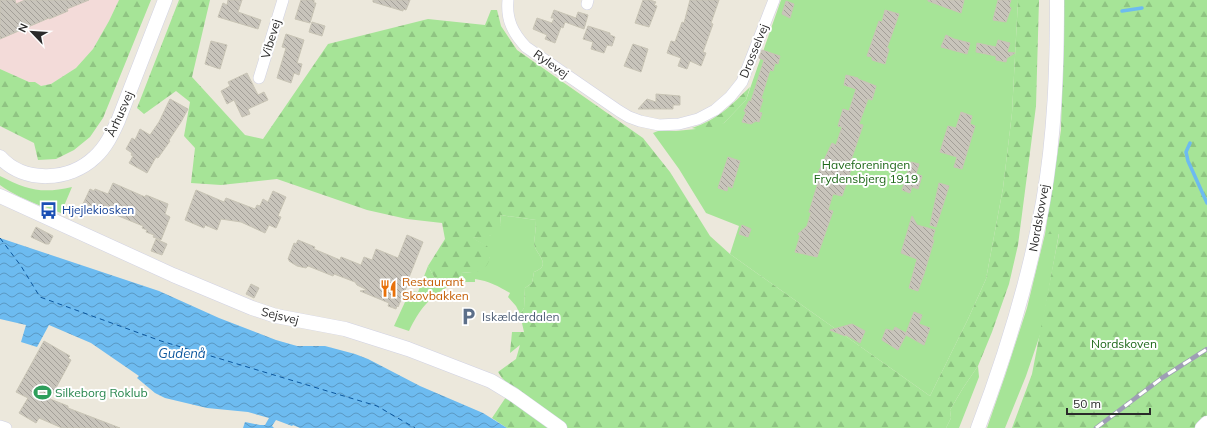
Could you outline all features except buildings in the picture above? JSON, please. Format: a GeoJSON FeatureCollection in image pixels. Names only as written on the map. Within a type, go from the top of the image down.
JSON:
{"type":"FeatureCollection","features":[{"type":"Feature","properties":{"kind":"street","name":"Århusvej"},"geometry":{"type":"LineString","coordinates":[[2,161],[21,172],[38,176],[47,176],[60,175],[72,171],[94,158],[110,139],[165,0]]}},
{"type":"Feature","properties":{"kind":"street","name":"Vibevej"},"geometry":{"type":"LineString","coordinates":[[259,78],[283,0]]}},
{"type":"Feature","properties":{"kind":"street","name":"Rylevej"},"geometry":{"type":"LineString","coordinates":[[508,0],[509,19],[517,38],[526,47],[619,112]]}},
{"type":"Feature","properties":{"kind":"street","name":"Drosselvej"},"geometry":{"type":"LineString","coordinates":[[619,112],[640,121],[659,125],[679,124],[698,119],[715,110],[730,97],[742,82],[774,0]]}},
{"type":"Feature","properties":{"kind":"street","name":"Nordskovvej"},"geometry":{"type":"LineString","coordinates":[[978,428],[1014,325],[1030,264],[1043,201],[1055,98],[1057,0]]}},
{"type":"Feature","properties":{"kind":"street","name":"Sejsvej"},"geometry":{"type":"LineString","coordinates":[[0,196],[164,271],[252,308],[276,316],[345,329],[408,350],[491,382],[514,395],[560,428]]}},
{"type":"Feature","properties":{"kind":"street"},"geometry":{"type":"LineString","coordinates":[[1202,428],[1207,423]]}},
{"type":"Feature","properties":{"kind":"street"},"geometry":{"type":"LineString","coordinates":[[0,426],[6,428]]}},
{"type":"Feature","properties":{"kind":"shaded area"},"geometry":{"type":"Polygon","coordinates":[[[0,0],[119,0],[93,49],[76,68],[51,84],[41,86],[35,82],[29,82],[0,69],[0,0]]]}},
{"type":"Feature","properties":{"kind":"green space"},"geometry":{"type":"Polygon","coordinates":[[[119,0],[151,0],[103,118],[90,137],[74,150],[56,159],[38,160],[34,143],[0,126],[0,69],[29,82],[35,82],[41,86],[51,84],[76,68],[93,49],[119,0]]]}},
{"type":"Feature","properties":{"kind":"green space"},"geometry":{"type":"Polygon","coordinates":[[[179,0],[210,0],[192,77],[245,135],[263,139],[328,44],[428,19],[485,25],[491,10],[497,10],[501,26],[517,50],[643,138],[670,172],[710,236],[730,254],[930,396],[986,279],[1003,188],[1012,113],[1018,0],[1039,0],[1036,106],[1018,245],[1009,284],[978,366],[950,410],[951,418],[946,428],[507,428],[492,418],[512,388],[498,372],[516,359],[520,345],[510,353],[512,332],[524,332],[520,314],[524,308],[525,288],[532,283],[534,272],[540,269],[543,262],[534,243],[536,220],[500,215],[501,225],[497,232],[490,236],[473,238],[487,246],[490,251],[490,258],[485,267],[478,271],[461,273],[462,282],[451,285],[438,284],[428,266],[445,239],[442,223],[407,219],[367,210],[277,179],[221,185],[191,183],[195,148],[184,136],[190,102],[176,91],[144,114],[137,108],[179,0]]]}},
{"type":"Feature","properties":{"kind":"green space","name":"Haveforeningen Frydensbjerg 1919"},"geometry":{"type":"Polygon","coordinates":[[[781,0],[1018,0],[1012,113],[1003,188],[986,279],[930,396],[730,254],[739,226],[706,213],[679,169],[653,133],[658,131],[696,129],[724,123],[746,100],[781,0]]]}},
{"type":"Feature","properties":{"kind":"green space","name":"Nordskoven"},"geometry":{"type":"Polygon","coordinates":[[[1064,0],[1207,0],[1207,428],[1012,428],[1032,374],[1059,234],[1045,234],[1061,130],[1064,0]]]}},
{"type":"Feature","properties":{"kind":"green space"},"geometry":{"type":"Polygon","coordinates":[[[750,87],[746,100],[724,123],[708,132],[692,128],[717,116],[750,87]]]}},
{"type":"Feature","properties":{"kind":"green space"},"geometry":{"type":"Polygon","coordinates":[[[0,176],[18,185],[35,189],[52,190],[72,187],[61,213],[45,207],[46,206],[42,204],[41,206],[20,197],[0,185],[0,176]]]}},
{"type":"Feature","properties":{"kind":"green space"},"geometry":{"type":"Polygon","coordinates":[[[500,215],[536,220],[534,243],[543,262],[540,269],[534,272],[532,283],[525,288],[524,308],[520,314],[516,306],[508,297],[510,293],[501,288],[489,282],[475,279],[475,282],[462,282],[461,273],[472,272],[483,268],[490,257],[486,246],[472,238],[491,235],[501,225],[500,215]]]}},
{"type":"Feature","properties":{"kind":"green space"},"geometry":{"type":"Polygon","coordinates":[[[1059,233],[1041,332],[1026,376],[1005,428],[987,428],[1027,308],[1045,234],[1059,233]]]}},
{"type":"Feature","properties":{"kind":"green space"},"geometry":{"type":"Polygon","coordinates":[[[428,266],[438,284],[451,285],[437,294],[426,304],[417,316],[409,331],[394,326],[410,291],[418,292],[428,266]]]}},
{"type":"Feature","properties":{"kind":"green space"},"geometry":{"type":"Polygon","coordinates":[[[978,366],[979,377],[959,428],[946,428],[951,418],[950,410],[978,366]]]}},
{"type":"Feature","properties":{"kind":"water","name":"Gudenå"},"geometry":{"type":"Polygon","coordinates":[[[0,238],[159,291],[219,318],[276,340],[297,346],[325,346],[355,354],[368,359],[420,386],[483,413],[507,428],[300,428],[276,420],[272,426],[274,428],[243,428],[245,422],[265,425],[269,418],[248,412],[207,408],[165,398],[155,393],[137,378],[139,376],[91,343],[49,325],[37,347],[21,342],[26,325],[0,319],[0,238]]]}},
{"type":"Feature","properties":{"kind":"waterway"},"geometry":{"type":"LineString","coordinates":[[1122,11],[1142,8]]}},
{"type":"Feature","properties":{"kind":"waterway"},"geometry":{"type":"LineString","coordinates":[[1190,143],[1186,152],[1188,161],[1207,203]]}},
{"type":"Feature","properties":{"kind":"ferry route"},"geometry":{"type":"LineString","coordinates":[[0,238],[21,266],[40,297],[161,341],[377,406],[415,428]]}},
{"type":"Feature","properties":{"kind":"railway"},"geometry":{"type":"LineString","coordinates":[[1096,428],[1162,378],[1207,349]]}},
{"type":"Feature","properties":{"kind":"place","name":"Hjejlekiosken"},"geometry":{"type":"Point","coordinates":[49,210]}},
{"type":"Feature","properties":{"kind":"place","name":"Restaurant Skovbakken"},"geometry":{"type":"Point","coordinates":[389,289]}},
{"type":"Feature","properties":{"kind":"place","name":"Iskælderdalen"},"geometry":{"type":"Point","coordinates":[469,317]}},
{"type":"Feature","properties":{"kind":"place","name":"Silkeborg Roklub"},"geometry":{"type":"Point","coordinates":[42,393]}}]}
